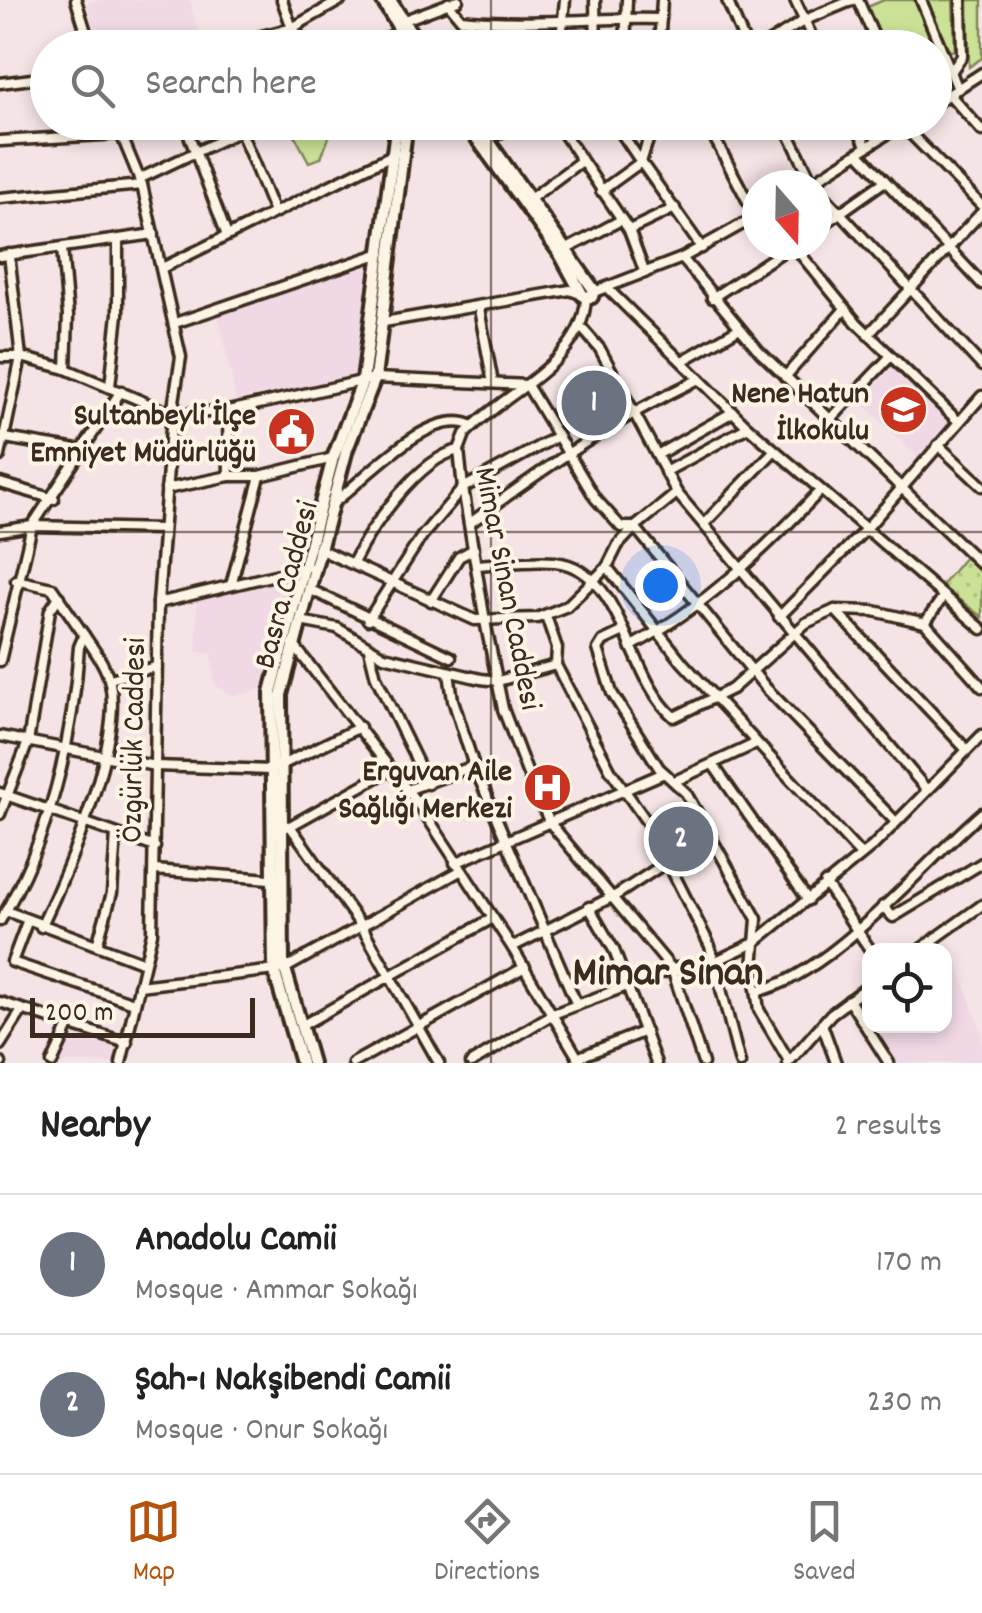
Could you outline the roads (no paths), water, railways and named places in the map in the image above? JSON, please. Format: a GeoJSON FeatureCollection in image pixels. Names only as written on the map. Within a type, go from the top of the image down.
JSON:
{"type":"FeatureCollection","features":[{"type":"Feature","properties":{"kind":"main road"},"geometry":{"type":"LineString","coordinates":[[382,0],[402,30]]}},
{"type":"Feature","properties":{"kind":"main road"},"geometry":{"type":"LineString","coordinates":[[390,0],[404,30]]}},
{"type":"Feature","properties":{"kind":"main road","name":"Basra Caddesi"},"geometry":{"type":"LineString","coordinates":[[398,140],[399,154]]}},
{"type":"Feature","properties":{"kind":"main road","name":"Basra Caddesi"},"geometry":{"type":"LineString","coordinates":[[312,1063],[279,970],[280,825],[271,692],[309,567],[333,458],[369,379],[402,140]]}},
{"type":"Feature","properties":{"kind":"main road"},"geometry":{"type":"LineString","coordinates":[[478,140],[587,293]]}},
{"type":"Feature","properties":{"kind":"main road"},"geometry":{"type":"LineString","coordinates":[[488,140],[567,249],[587,293]]}},
{"type":"Feature","properties":{"kind":"main road","name":"Basra Caddesi"},"geometry":{"type":"LineString","coordinates":[[276,768],[280,695],[310,589],[309,567],[319,549],[384,322],[385,253]]}},
{"type":"Feature","properties":{"kind":"main road","name":"Basra Caddesi"},"geometry":{"type":"LineString","coordinates":[[280,825],[270,878],[279,970],[301,1063]]}},
{"type":"Feature","properties":{"kind":"street"},"geometry":{"type":"LineString","coordinates":[[76,0],[85,30]]}},
{"type":"Feature","properties":{"kind":"street"},"geometry":{"type":"LineString","coordinates":[[282,0],[292,28]]}},
{"type":"Feature","properties":{"kind":"street"},"geometry":{"type":"LineString","coordinates":[[284,30],[341,0]]}},
{"type":"Feature","properties":{"kind":"street"},"geometry":{"type":"LineString","coordinates":[[562,30],[565,0]]}},
{"type":"Feature","properties":{"kind":"street"},"geometry":{"type":"LineString","coordinates":[[595,0],[596,30]]}},
{"type":"Feature","properties":{"kind":"street"},"geometry":{"type":"LineString","coordinates":[[625,30],[627,0]]}},
{"type":"Feature","properties":{"kind":"street"},"geometry":{"type":"LineString","coordinates":[[660,30],[662,0]]}},
{"type":"Feature","properties":{"kind":"street"},"geometry":{"type":"LineString","coordinates":[[726,0],[739,30]]}},
{"type":"Feature","properties":{"kind":"street"},"geometry":{"type":"LineString","coordinates":[[795,0],[810,30]]}},
{"type":"Feature","properties":{"kind":"street"},"geometry":{"type":"LineString","coordinates":[[790,30],[856,0],[870,30]]}},
{"type":"Feature","properties":{"kind":"street"},"geometry":{"type":"LineString","coordinates":[[920,0],[933,30]]}},
{"type":"Feature","properties":{"kind":"street"},"geometry":{"type":"LineString","coordinates":[[952,71],[962,56],[961,0]]}},
{"type":"Feature","properties":{"kind":"street"},"geometry":{"type":"LineString","coordinates":[[421,30],[453,2],[460,20],[523,26],[596,16],[661,18]]}},
{"type":"Feature","properties":{"kind":"street"},"geometry":{"type":"LineString","coordinates":[[952,92],[982,73]]}},
{"type":"Feature","properties":{"kind":"street"},"geometry":{"type":"LineString","coordinates":[[952,74],[958,88]]}},
{"type":"Feature","properties":{"kind":"street"},"geometry":{"type":"LineString","coordinates":[[0,84],[30,80]]}},
{"type":"Feature","properties":{"kind":"street"},"geometry":{"type":"LineString","coordinates":[[952,96],[982,130]]}},
{"type":"Feature","properties":{"kind":"street"},"geometry":{"type":"LineString","coordinates":[[0,142],[30,140]]}},
{"type":"Feature","properties":{"kind":"street","name":"Özgürlük Caddesi"},"geometry":{"type":"LineString","coordinates":[[121,1063],[152,932],[158,604],[172,414],[181,358],[141,182],[123,140]]}},
{"type":"Feature","properties":{"kind":"street"},"geometry":{"type":"LineString","coordinates":[[191,140],[226,233]]}},
{"type":"Feature","properties":{"kind":"street"},"geometry":{"type":"LineString","coordinates":[[0,198],[141,182],[214,140]]}},
{"type":"Feature","properties":{"kind":"street"},"geometry":{"type":"LineString","coordinates":[[245,140],[273,210]]}},
{"type":"Feature","properties":{"kind":"street"},"geometry":{"type":"LineString","coordinates":[[568,140],[629,230],[644,273]]}},
{"type":"Feature","properties":{"kind":"street"},"geometry":{"type":"LineString","coordinates":[[626,140],[702,248]]}},
{"type":"Feature","properties":{"kind":"street"},"geometry":{"type":"LineString","coordinates":[[601,191],[641,162],[648,140]]}},
{"type":"Feature","properties":{"kind":"street"},"geometry":{"type":"LineString","coordinates":[[716,140],[742,188]]}},
{"type":"Feature","properties":{"kind":"street"},"geometry":{"type":"LineString","coordinates":[[792,140],[806,170]]}},
{"type":"Feature","properties":{"kind":"street"},"geometry":{"type":"LineString","coordinates":[[860,140],[885,181],[982,284]]}},
{"type":"Feature","properties":{"kind":"street"},"geometry":{"type":"LineString","coordinates":[[832,172],[879,140]]}},
{"type":"Feature","properties":{"kind":"street"},"geometry":{"type":"LineString","coordinates":[[868,335],[982,209],[919,140]]}},
{"type":"Feature","properties":{"kind":"street"},"geometry":{"type":"LineString","coordinates":[[162,268],[273,210],[399,154]]}},
{"type":"Feature","properties":{"kind":"street"},"geometry":{"type":"LineString","coordinates":[[530,199],[581,161]]}},
{"type":"Feature","properties":{"kind":"street"},"geometry":{"type":"LineString","coordinates":[[832,219],[885,181]]}},
{"type":"Feature","properties":{"kind":"street"},"geometry":{"type":"LineString","coordinates":[[832,205],[982,366]]}},
{"type":"Feature","properties":{"kind":"street"},"geometry":{"type":"LineString","coordinates":[[629,230],[674,208]]}},
{"type":"Feature","properties":{"kind":"street"},"geometry":{"type":"LineString","coordinates":[[567,249],[621,220]]}},
{"type":"Feature","properties":{"kind":"street"},"geometry":{"type":"LineString","coordinates":[[384,322],[479,309],[570,290],[587,293],[608,289],[682,258],[742,225]]}},
{"type":"Feature","properties":{"kind":"street"},"geometry":{"type":"LineString","coordinates":[[0,456],[21,357],[4,255],[154,234]]}},
{"type":"Feature","properties":{"kind":"street"},"geometry":{"type":"LineString","coordinates":[[110,386],[118,314],[118,241]]}},
{"type":"Feature","properties":{"kind":"street"},"geometry":{"type":"LineString","coordinates":[[62,248],[68,316],[66,369]]}},
{"type":"Feature","properties":{"kind":"street"},"geometry":{"type":"LineString","coordinates":[[174,323],[385,253]]}},
{"type":"Feature","properties":{"kind":"street"},"geometry":{"type":"LineString","coordinates":[[682,258],[738,328],[829,422],[982,564]]}},
{"type":"Feature","properties":{"kind":"street"},"geometry":{"type":"LineString","coordinates":[[712,298],[770,260]]}},
{"type":"Feature","properties":{"kind":"street"},"geometry":{"type":"LineString","coordinates":[[805,260],[868,335],[959,422]]}},
{"type":"Feature","properties":{"kind":"street"},"geometry":{"type":"LineString","coordinates":[[608,289],[819,492],[982,629]]}},
{"type":"Feature","properties":{"kind":"street"},"geometry":{"type":"LineString","coordinates":[[587,293],[582,328],[600,348],[677,493],[927,790]]}},
{"type":"Feature","properties":{"kind":"street"},"geometry":{"type":"LineString","coordinates":[[479,309],[492,384]]}},
{"type":"Feature","properties":{"kind":"street"},"geometry":{"type":"LineString","coordinates":[[785,377],[845,309]]}},
{"type":"Feature","properties":{"kind":"street","name":"Mimar Sinan Caddesi"},"geometry":{"type":"LineString","coordinates":[[582,328],[546,370],[473,426],[459,450],[485,622],[503,709],[550,823],[610,896],[631,915],[672,969],[703,1063]]}},
{"type":"Feature","properties":{"kind":"street"},"geometry":{"type":"LineString","coordinates":[[684,360],[738,328]]}},
{"type":"Feature","properties":{"kind":"street"},"geometry":{"type":"LineString","coordinates":[[0,357],[21,357],[66,369],[172,414],[228,412],[369,379],[527,384],[595,498],[621,528],[635,527]]}},
{"type":"Feature","properties":{"kind":"street"},"geometry":{"type":"LineString","coordinates":[[829,422],[890,357]]}},
{"type":"Feature","properties":{"kind":"street"},"geometry":{"type":"LineString","coordinates":[[469,524],[566,451],[633,410],[699,379]]}},
{"type":"Feature","properties":{"kind":"street"},"geometry":{"type":"LineString","coordinates":[[0,660],[3,623],[32,526],[54,499],[122,391]]}},
{"type":"Feature","properties":{"kind":"street"},"geometry":{"type":"LineString","coordinates":[[779,617],[864,530],[982,396]]}},
{"type":"Feature","properties":{"kind":"street"},"geometry":{"type":"LineString","coordinates":[[228,412],[229,476]]}},
{"type":"Feature","properties":{"kind":"street"},"geometry":{"type":"LineString","coordinates":[[657,455],[732,412]]}},
{"type":"Feature","properties":{"kind":"street"},"geometry":{"type":"LineString","coordinates":[[332,504],[408,441],[454,421],[473,426]]}},
{"type":"Feature","properties":{"kind":"street"},"geometry":{"type":"LineString","coordinates":[[665,472],[705,454],[748,427]]}},
{"type":"Feature","properties":{"kind":"street"},"geometry":{"type":"LineString","coordinates":[[368,620],[389,582],[463,488],[556,437]]}},
{"type":"Feature","properties":{"kind":"street"},"geometry":{"type":"LineString","coordinates":[[5,438],[83,451]]}},
{"type":"Feature","properties":{"kind":"street"},"geometry":{"type":"LineString","coordinates":[[938,445],[980,480]]}},
{"type":"Feature","properties":{"kind":"street"},"geometry":{"type":"LineString","coordinates":[[352,563],[384,515],[432,462],[459,450]]}},
{"type":"Feature","properties":{"kind":"street"},"geometry":{"type":"LineString","coordinates":[[704,524],[774,450]]}},
{"type":"Feature","properties":{"kind":"street"},"geometry":{"type":"LineString","coordinates":[[166,489],[229,476],[260,476],[333,458]]}},
{"type":"Feature","properties":{"kind":"street"},"geometry":{"type":"LineString","coordinates":[[231,585],[260,476]]}},
{"type":"Feature","properties":{"kind":"street"},"geometry":{"type":"LineString","coordinates":[[0,483],[54,499]]}},
{"type":"Feature","properties":{"kind":"street"},"geometry":{"type":"LineString","coordinates":[[630,647],[698,606],[742,572],[819,492]]}},
{"type":"Feature","properties":{"kind":"street"},"geometry":{"type":"LineString","coordinates":[[319,549],[485,622],[546,616],[567,606],[607,567],[618,545],[635,527],[677,493]]}},
{"type":"Feature","properties":{"kind":"street"},"geometry":{"type":"LineString","coordinates":[[0,531],[32,526],[162,529]]}},
{"type":"Feature","properties":{"kind":"street"},"geometry":{"type":"LineString","coordinates":[[635,527],[752,671],[895,821]]}},
{"type":"Feature","properties":{"kind":"street"},"geometry":{"type":"LineString","coordinates":[[431,601],[459,556],[474,549]]}},
{"type":"Feature","properties":{"kind":"street"},"geometry":{"type":"LineString","coordinates":[[476,565],[554,562],[594,580],[624,631],[644,677],[672,716],[715,699],[814,617],[835,610],[874,612],[925,623],[982,687]]}},
{"type":"Feature","properties":{"kind":"street"},"geometry":{"type":"LineString","coordinates":[[158,604],[309,567]]}},
{"type":"Feature","properties":{"kind":"street"},"geometry":{"type":"LineString","coordinates":[[607,567],[715,699],[860,854]]}},
{"type":"Feature","properties":{"kind":"street"},"geometry":{"type":"LineString","coordinates":[[16,580],[48,586],[59,597],[110,679],[112,698],[86,826],[41,927]]}},
{"type":"Feature","properties":{"kind":"street"},"geometry":{"type":"LineString","coordinates":[[310,589],[451,657]]}},
{"type":"Feature","properties":{"kind":"street"},"geometry":{"type":"LineString","coordinates":[[0,814],[3,794],[28,742],[50,610],[59,597]]}},
{"type":"Feature","properties":{"kind":"street"},"geometry":{"type":"LineString","coordinates":[[925,623],[943,597]]}},
{"type":"Feature","properties":{"kind":"street"},"geometry":{"type":"LineString","coordinates":[[835,610],[967,750]]}},
{"type":"Feature","properties":{"kind":"street"},"geometry":{"type":"LineString","coordinates":[[546,616],[557,648],[556,666],[611,771],[626,788],[667,862],[716,961],[740,1063]]}},
{"type":"Feature","properties":{"kind":"street"},"geometry":{"type":"LineString","coordinates":[[300,622],[337,628],[369,649],[449,672],[498,681],[556,666]]}},
{"type":"Feature","properties":{"kind":"street"},"geometry":{"type":"LineString","coordinates":[[624,631],[603,640],[598,654],[612,693],[664,773],[686,793],[757,919],[754,942],[759,1010],[789,1062],[822,1024],[862,991]]}},
{"type":"Feature","properties":{"kind":"street"},"geometry":{"type":"LineString","coordinates":[[0,921],[47,810],[67,750],[78,648],[84,635]]}},
{"type":"Feature","properties":{"kind":"street"},"geometry":{"type":"LineString","coordinates":[[293,644],[407,790],[512,946],[579,1061],[645,1032]]}},
{"type":"Feature","properties":{"kind":"street"},"geometry":{"type":"LineString","coordinates":[[369,649],[376,678],[428,784]]}},
{"type":"Feature","properties":{"kind":"street"},"geometry":{"type":"LineString","coordinates":[[110,679],[155,667]]}},
{"type":"Feature","properties":{"kind":"street"},"geometry":{"type":"LineString","coordinates":[[449,672],[453,700],[474,766],[577,1005]]}},
{"type":"Feature","properties":{"kind":"street"},"geometry":{"type":"LineString","coordinates":[[0,736],[155,766],[276,768],[360,727]]}},
{"type":"Feature","properties":{"kind":"street"},"geometry":{"type":"LineString","coordinates":[[470,1063],[553,1014],[672,969],[716,961],[754,942],[874,846],[982,736]]}},
{"type":"Feature","properties":{"kind":"street"},"geometry":{"type":"LineString","coordinates":[[675,781],[756,744]]}},
{"type":"Feature","properties":{"kind":"street"},"geometry":{"type":"LineString","coordinates":[[407,790],[474,766]]}},
{"type":"Feature","properties":{"kind":"street"},"geometry":{"type":"LineString","coordinates":[[714,766],[808,900]]}},
{"type":"Feature","properties":{"kind":"street"},"geometry":{"type":"LineString","coordinates":[[392,770],[280,825],[362,927],[439,1063]]}},
{"type":"Feature","properties":{"kind":"street"},"geometry":{"type":"LineString","coordinates":[[139,986],[279,970],[362,927],[506,842],[664,773]]}},
{"type":"Feature","properties":{"kind":"street"},"geometry":{"type":"LineString","coordinates":[[3,794],[86,826],[155,846]]}},
{"type":"Feature","properties":{"kind":"street"},"geometry":{"type":"LineString","coordinates":[[758,990],[778,986],[856,929],[982,813]]}},
{"type":"Feature","properties":{"kind":"street"},"geometry":{"type":"LineString","coordinates":[[96,945],[112,893],[116,834]]}},
{"type":"Feature","properties":{"kind":"street"},"geometry":{"type":"LineString","coordinates":[[512,946],[667,862]]}},
{"type":"Feature","properties":{"kind":"street"},"geometry":{"type":"LineString","coordinates":[[882,906],[893,917],[982,863]]}},
{"type":"Feature","properties":{"kind":"street"},"geometry":{"type":"LineString","coordinates":[[154,870],[270,878]]}},
{"type":"Feature","properties":{"kind":"street"},"geometry":{"type":"LineString","coordinates":[[825,883],[867,943]]}},
{"type":"Feature","properties":{"kind":"street"},"geometry":{"type":"LineString","coordinates":[[928,943],[982,905]]}},
{"type":"Feature","properties":{"kind":"street"},"geometry":{"type":"LineString","coordinates":[[589,907],[627,984],[656,1063]]}},
{"type":"Feature","properties":{"kind":"street"},"geometry":{"type":"LineString","coordinates":[[6,911],[144,963]]}},
{"type":"Feature","properties":{"kind":"street"},"geometry":{"type":"LineString","coordinates":[[301,1026],[494,918]]}},
{"type":"Feature","properties":{"kind":"street"},"geometry":{"type":"LineString","coordinates":[[28,922],[12,962],[134,1003]]}},
{"type":"Feature","properties":{"kind":"street"},"geometry":{"type":"LineString","coordinates":[[354,1063],[525,967]]}},
{"type":"Feature","properties":{"kind":"street"},"geometry":{"type":"LineString","coordinates":[[850,1000],[889,1063]]}},
{"type":"Feature","properties":{"kind":"street"},"geometry":{"type":"LineString","coordinates":[[0,1002],[21,1012],[127,1042]]}},
{"type":"Feature","properties":{"kind":"street"},"geometry":{"type":"LineString","coordinates":[[0,1045],[21,1012]]}},
{"type":"Feature","properties":{"kind":"street"},"geometry":{"type":"LineString","coordinates":[[822,1024],[836,1063]]}},
{"type":"Feature","properties":{"kind":"street"},"geometry":{"type":"LineString","coordinates":[[52,1063],[69,1026]]}},
{"type":"Feature","properties":{"kind":"place","name":"Anadolu Camii"},"geometry":{"type":"Point","coordinates":[594,403]}},
{"type":"Feature","properties":{"kind":"place","name":"Nene Hatun İlkokulu"},"geometry":{"type":"Point","coordinates":[904,409]}},
{"type":"Feature","properties":{"kind":"place","name":"Sultanbeyli İlçe Emniyet Müdürlüğü"},"geometry":{"type":"Point","coordinates":[291,431]}},
{"type":"Feature","properties":{"kind":"place","name":"Erguvan Aile Sağlığı Merkezi"},"geometry":{"type":"Point","coordinates":[547,787]}},
{"type":"Feature","properties":{"kind":"place","name":"Şah-ı Nakşibendi Camii"},"geometry":{"type":"Point","coordinates":[681,839]}},
{"type":"Feature","properties":{"kind":"district","name":"Mimar Sinan"},"geometry":{"type":"Point","coordinates":[668,969]}}]}
